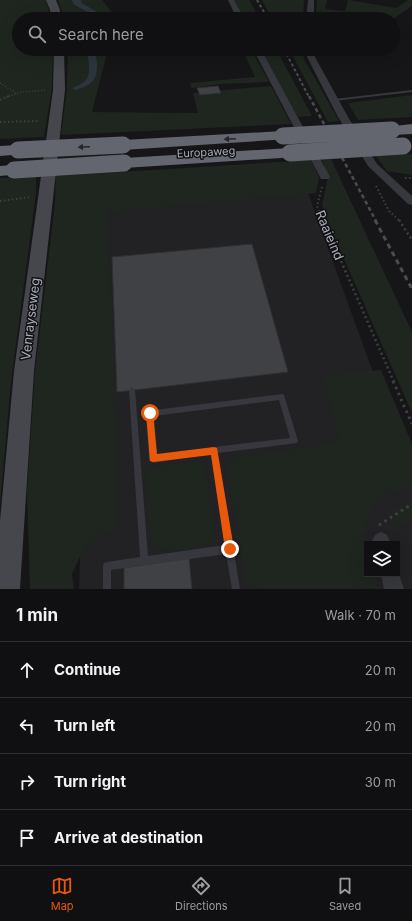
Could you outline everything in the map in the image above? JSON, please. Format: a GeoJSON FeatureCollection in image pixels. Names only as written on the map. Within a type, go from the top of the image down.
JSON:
{"type":"FeatureCollection","features":[{"type":"Feature","properties":{"kind":"highway"},"geometry":{"type":"LineString","coordinates":[[0,151],[9,164],[124,155],[404,141],[412,129]]}},
{"type":"Feature","properties":{"kind":"main road"},"geometry":{"type":"LineString","coordinates":[[51,0],[55,12]]}},
{"type":"Feature","properties":{"kind":"main road","name":"Venrayseweg"},"geometry":{"type":"LineString","coordinates":[[7,589],[24,371],[59,90],[59,56]]}},
{"type":"Feature","properties":{"kind":"street"},"geometry":{"type":"LineString","coordinates":[[231,0],[237,12]]}},
{"type":"Feature","properties":{"kind":"street"},"geometry":{"type":"LineString","coordinates":[[310,12],[311,0]]}},
{"type":"Feature","properties":{"kind":"street"},"geometry":{"type":"LineString","coordinates":[[261,56],[325,177]]}},
{"type":"Feature","properties":{"kind":"street"},"geometry":{"type":"LineString","coordinates":[[311,56],[343,118],[373,166],[412,202]]}},
{"type":"Feature","properties":{"kind":"street"},"geometry":{"type":"LineString","coordinates":[[391,577],[394,589]]}},
{"type":"Feature","properties":{"kind":"lane"},"geometry":{"type":"LineString","coordinates":[[334,100],[412,91]]}},
{"type":"Feature","properties":{"kind":"lane"},"geometry":{"type":"LineString","coordinates":[[132,390],[144,560]]}},
{"type":"Feature","properties":{"kind":"lane"},"geometry":{"type":"LineString","coordinates":[[282,397],[294,441],[214,450],[153,459],[150,413],[282,397]]}},
{"type":"Feature","properties":{"kind":"lane"},"geometry":{"type":"LineString","coordinates":[[214,450],[236,589]]}},
{"type":"Feature","properties":{"kind":"lane"},"geometry":{"type":"LineString","coordinates":[[108,589],[107,566],[230,549]]}},
{"type":"Feature","properties":{"kind":"path"},"geometry":{"type":"LineString","coordinates":[[0,83],[16,93]]}},
{"type":"Feature","properties":{"kind":"path"},"geometry":{"type":"LineString","coordinates":[[0,100],[4,96],[25,91],[59,90]]}},
{"type":"Feature","properties":{"kind":"path"},"geometry":{"type":"LineString","coordinates":[[0,122],[55,121]]}},
{"type":"Feature","properties":{"kind":"path","name":"Raaieind"},"geometry":{"type":"LineString","coordinates":[[325,177],[317,206],[412,424]]}},
{"type":"Feature","properties":{"kind":"path"},"geometry":{"type":"LineString","coordinates":[[0,201],[45,195]]}},
{"type":"Feature","properties":{"kind":"path"},"geometry":{"type":"LineString","coordinates":[[382,541],[379,525],[412,504]]}},
{"type":"Feature","properties":{"kind":"shaded area"},"geometry":{"type":"Polygon","coordinates":[[[0,0],[46,0],[49,12],[12,12],[12,56],[53,56],[52,87],[44,137],[0,139],[0,0]]]}},
{"type":"Feature","properties":{"kind":"shaded area"},"geometry":{"type":"Polygon","coordinates":[[[58,0],[72,0],[73,4],[87,12],[62,12],[58,0]]]}},
{"type":"Feature","properties":{"kind":"shaded area"},"geometry":{"type":"Polygon","coordinates":[[[72,0],[81,0],[82,3],[97,12],[87,12],[73,4],[72,0]]]}},
{"type":"Feature","properties":{"kind":"shaded area"},"geometry":{"type":"Polygon","coordinates":[[[81,0],[102,0],[112,12],[97,12],[82,3],[81,0]]]}},
{"type":"Feature","properties":{"kind":"shaded area"},"geometry":{"type":"Polygon","coordinates":[[[234,0],[249,0],[256,12],[241,12],[234,0]]]}},
{"type":"Feature","properties":{"kind":"shaded area"},"geometry":{"type":"Polygon","coordinates":[[[262,0],[304,0],[303,12],[268,12],[262,0]]]}},
{"type":"Feature","properties":{"kind":"shaded area"},"geometry":{"type":"Polygon","coordinates":[[[317,0],[327,0],[325,9],[345,11],[348,0],[397,8],[408,0],[412,0],[412,6],[400,14],[400,12],[316,12],[317,0]]]}},
{"type":"Feature","properties":{"kind":"shaded area"},"geometry":{"type":"Polygon","coordinates":[[[68,56],[88,56],[90,68],[86,80],[82,84],[86,87],[97,60],[97,56],[106,56],[92,112],[198,113],[193,93],[271,86],[291,124],[61,135],[67,90],[68,56]]]}},
{"type":"Feature","properties":{"kind":"shaded area"},"geometry":{"type":"Polygon","coordinates":[[[88,56],[96,56],[97,68],[93,81],[90,84],[76,90],[72,88],[79,85],[87,78],[89,68],[88,56]]]}},
{"type":"Feature","properties":{"kind":"shaded area"},"geometry":{"type":"Polygon","coordinates":[[[245,56],[255,56],[269,82],[220,84],[191,88],[190,83],[255,77],[245,56]]]}},
{"type":"Feature","properties":{"kind":"shaded area"},"geometry":{"type":"Polygon","coordinates":[[[265,56],[280,56],[312,116],[298,117],[265,56]]]}},
{"type":"Feature","properties":{"kind":"shaded area"},"geometry":{"type":"Polygon","coordinates":[[[293,56],[304,56],[339,121],[328,122],[293,56]]]}},
{"type":"Feature","properties":{"kind":"shaded area"},"geometry":{"type":"Polygon","coordinates":[[[412,95],[412,117],[358,120],[348,103],[412,95]]]}},
{"type":"Feature","properties":{"kind":"shaded area"},"geometry":{"type":"Polygon","coordinates":[[[412,154],[412,175],[387,171],[376,156],[412,154]]]}},
{"type":"Feature","properties":{"kind":"shaded area"},"geometry":{"type":"Polygon","coordinates":[[[331,159],[412,332],[412,413],[327,220],[322,205],[328,177],[322,160],[331,159]]]}},
{"type":"Feature","properties":{"kind":"shaded area"},"geometry":{"type":"Polygon","coordinates":[[[311,160],[319,177],[316,193],[108,212],[119,528],[99,535],[83,550],[72,574],[74,589],[30,589],[27,492],[35,372],[55,202],[56,176],[311,160]]]}},
{"type":"Feature","properties":{"kind":"shaded area"},"geometry":{"type":"Polygon","coordinates":[[[36,176],[36,193],[11,382],[0,505],[0,178],[36,176]]]}},
{"type":"Feature","properties":{"kind":"shaded area"},"geometry":{"type":"Polygon","coordinates":[[[308,193],[412,480],[412,589],[79,589],[93,209],[308,193]]]}},
{"type":"Feature","properties":{"kind":"shaded area"},"geometry":{"type":"Polygon","coordinates":[[[381,370],[412,444],[412,485],[381,498],[373,504],[363,529],[366,541],[364,541],[364,577],[375,577],[377,589],[262,589],[246,584],[226,465],[235,457],[310,447],[339,440],[323,375],[381,370]]]}},
{"type":"Feature","properties":{"kind":"shaded area"},"geometry":{"type":"Polygon","coordinates":[[[204,461],[215,529],[213,540],[200,546],[184,550],[175,551],[159,548],[153,543],[150,535],[145,468],[204,461]]]}},
{"type":"Feature","properties":{"kind":"shaded area"},"geometry":{"type":"Polygon","coordinates":[[[412,502],[412,522],[395,525],[391,510],[412,502]]]}},
{"type":"Feature","properties":{"kind":"building"},"geometry":{"type":"Polygon","coordinates":[[[218,86],[221,93],[200,95],[197,88],[218,86]]]}},
{"type":"Feature","properties":{"kind":"building"},"geometry":{"type":"Polygon","coordinates":[[[252,244],[288,372],[117,392],[112,257],[252,244]]]}},
{"type":"Feature","properties":{"kind":"building"},"geometry":{"type":"Polygon","coordinates":[[[189,558],[192,589],[124,589],[124,568],[189,558]]]}},
{"type":"Feature","properties":{"kind":"railway"},"geometry":{"type":"LineString","coordinates":[[257,0],[264,12]]}},
{"type":"Feature","properties":{"kind":"railway"},"geometry":{"type":"LineString","coordinates":[[288,56],[309,97]]}},
{"type":"Feature","properties":{"kind":"railway"},"geometry":{"type":"LineString","coordinates":[[309,96],[376,221]]}},
{"type":"Feature","properties":{"kind":"railway"},"geometry":{"type":"LineString","coordinates":[[375,220],[412,289]]}},
{"type":"Feature","properties":{"kind":"route"},"geometry":{"type":"LineString","coordinates":[[150,413],[153,459],[214,450],[230,549]]}}]}
